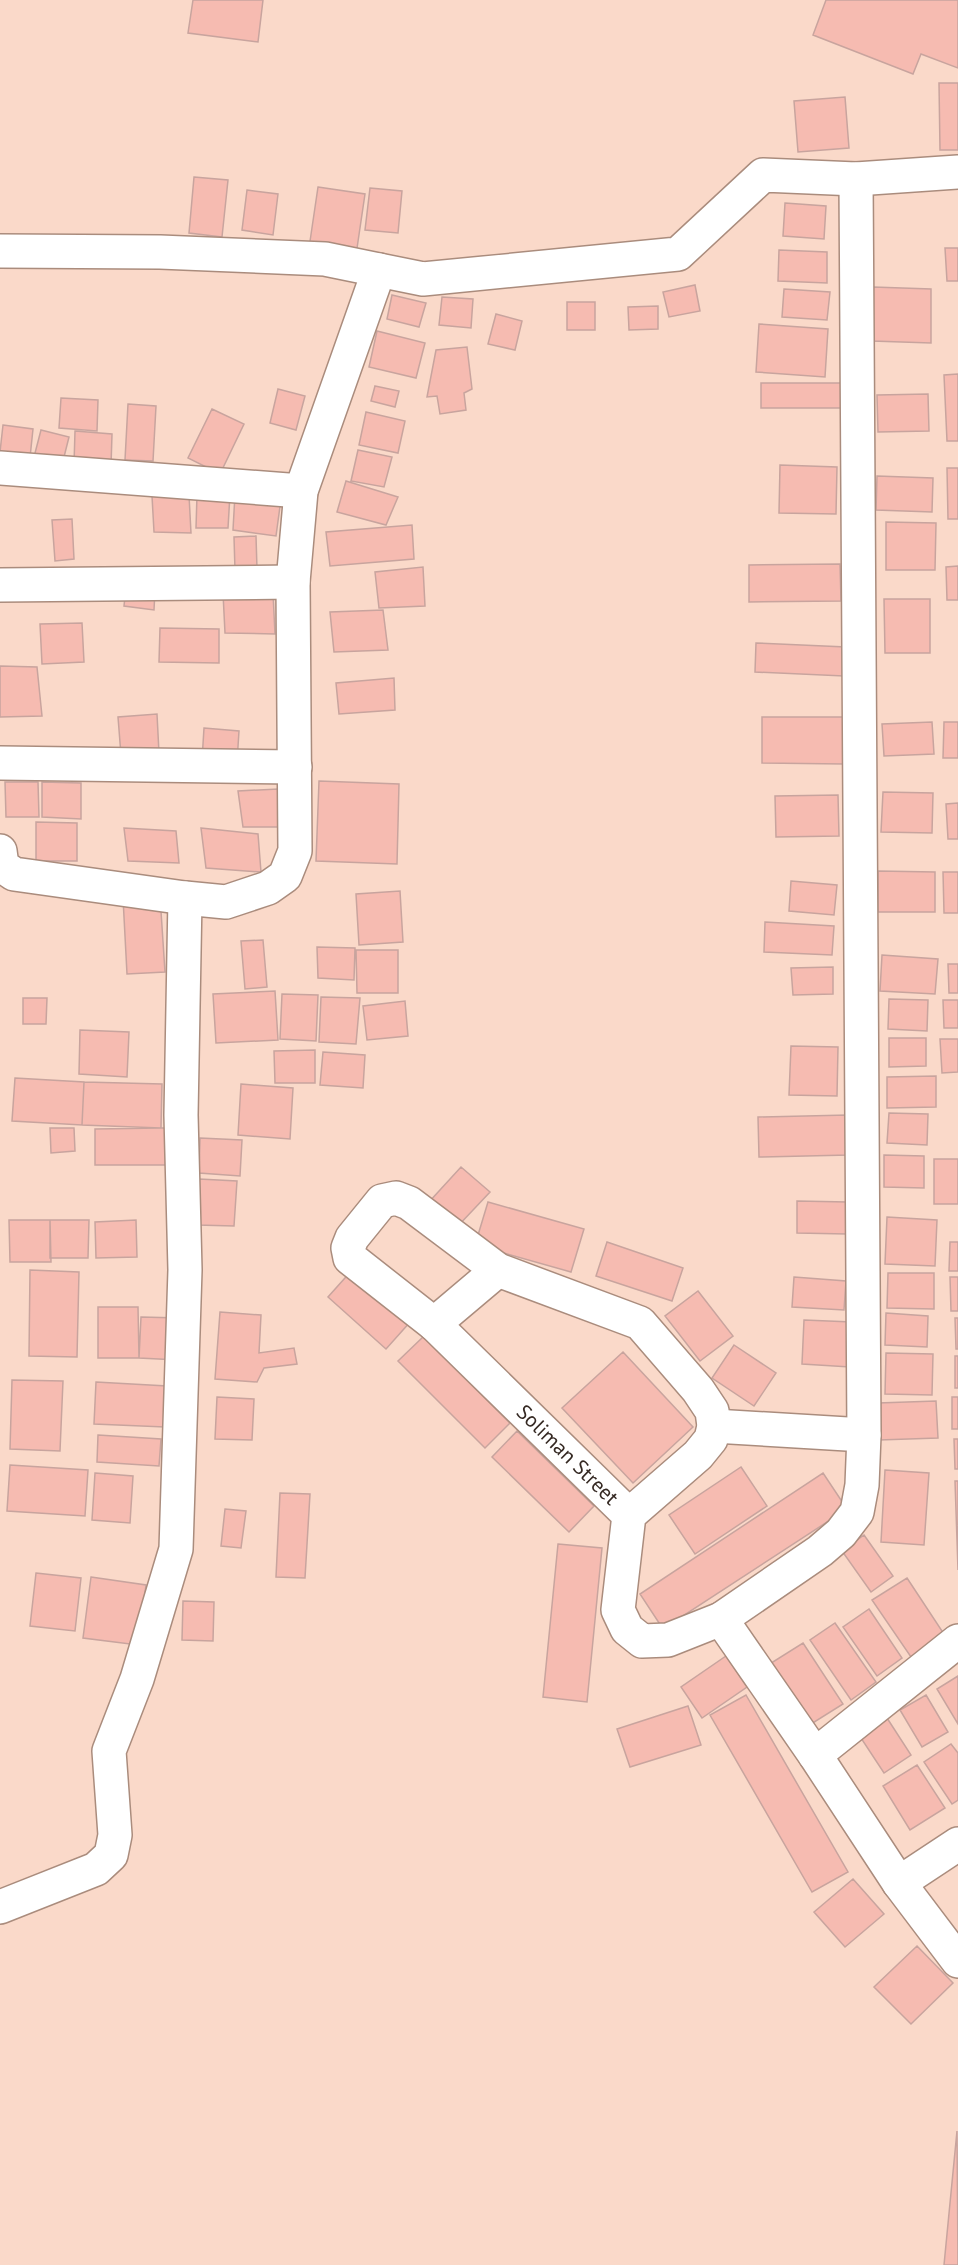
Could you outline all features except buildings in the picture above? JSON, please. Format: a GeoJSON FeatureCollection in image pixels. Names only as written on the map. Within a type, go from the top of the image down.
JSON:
{"type":"FeatureCollection","features":[{"type":"Feature","properties":{"kind":"street"},"geometry":{"type":"LineString","coordinates":[[0,251],[160,252],[325,259],[423,279],[678,254],[763,175],[856,178],[958,172]]}},
{"type":"Feature","properties":{"kind":"street","name":"Soliman Street"},"geometry":{"type":"LineString","coordinates":[[498,1270],[409,1203],[396,1197],[382,1201],[352,1238],[348,1248],[350,1258],[434,1324],[629,1515],[618,1610],[627,1629],[642,1641],[668,1640],[720,1619],[820,1551],[857,1512],[862,1485],[864,1435],[856,178]]}},
{"type":"Feature","properties":{"kind":"street"},"geometry":{"type":"LineString","coordinates":[[0,851],[2,866],[14,874],[226,902],[268,888],[285,876],[295,851],[293,582],[302,491],[379,270]]}},
{"type":"Feature","properties":{"kind":"street"},"geometry":{"type":"LineString","coordinates":[[0,468],[302,491]]}},
{"type":"Feature","properties":{"kind":"street"},"geometry":{"type":"LineString","coordinates":[[0,585],[293,582]]}},
{"type":"Feature","properties":{"kind":"street"},"geometry":{"type":"LineString","coordinates":[[0,763],[295,767]]}},
{"type":"Feature","properties":{"kind":"street"},"geometry":{"type":"LineString","coordinates":[[0,1907],[96,1869],[111,1855],[115,1835],[109,1751],[137,1679],[176,1549],[185,1270],[181,1115],[185,898]]}},
{"type":"Feature","properties":{"kind":"street"},"geometry":{"type":"LineString","coordinates":[[434,1324],[498,1270],[640,1323],[698,1390],[712,1411],[714,1425],[711,1438],[698,1455],[629,1515]]}},
{"type":"Feature","properties":{"kind":"street"},"geometry":{"type":"LineString","coordinates":[[714,1425],[864,1435]]}},
{"type":"Feature","properties":{"kind":"street"},"geometry":{"type":"LineString","coordinates":[[720,1619],[815,1755],[899,1883],[958,1961]]}},
{"type":"Feature","properties":{"kind":"street"},"geometry":{"type":"LineString","coordinates":[[815,1755],[958,1641]]}},
{"type":"Feature","properties":{"kind":"street"},"geometry":{"type":"LineString","coordinates":[[899,1883],[958,1844]]}}]}
